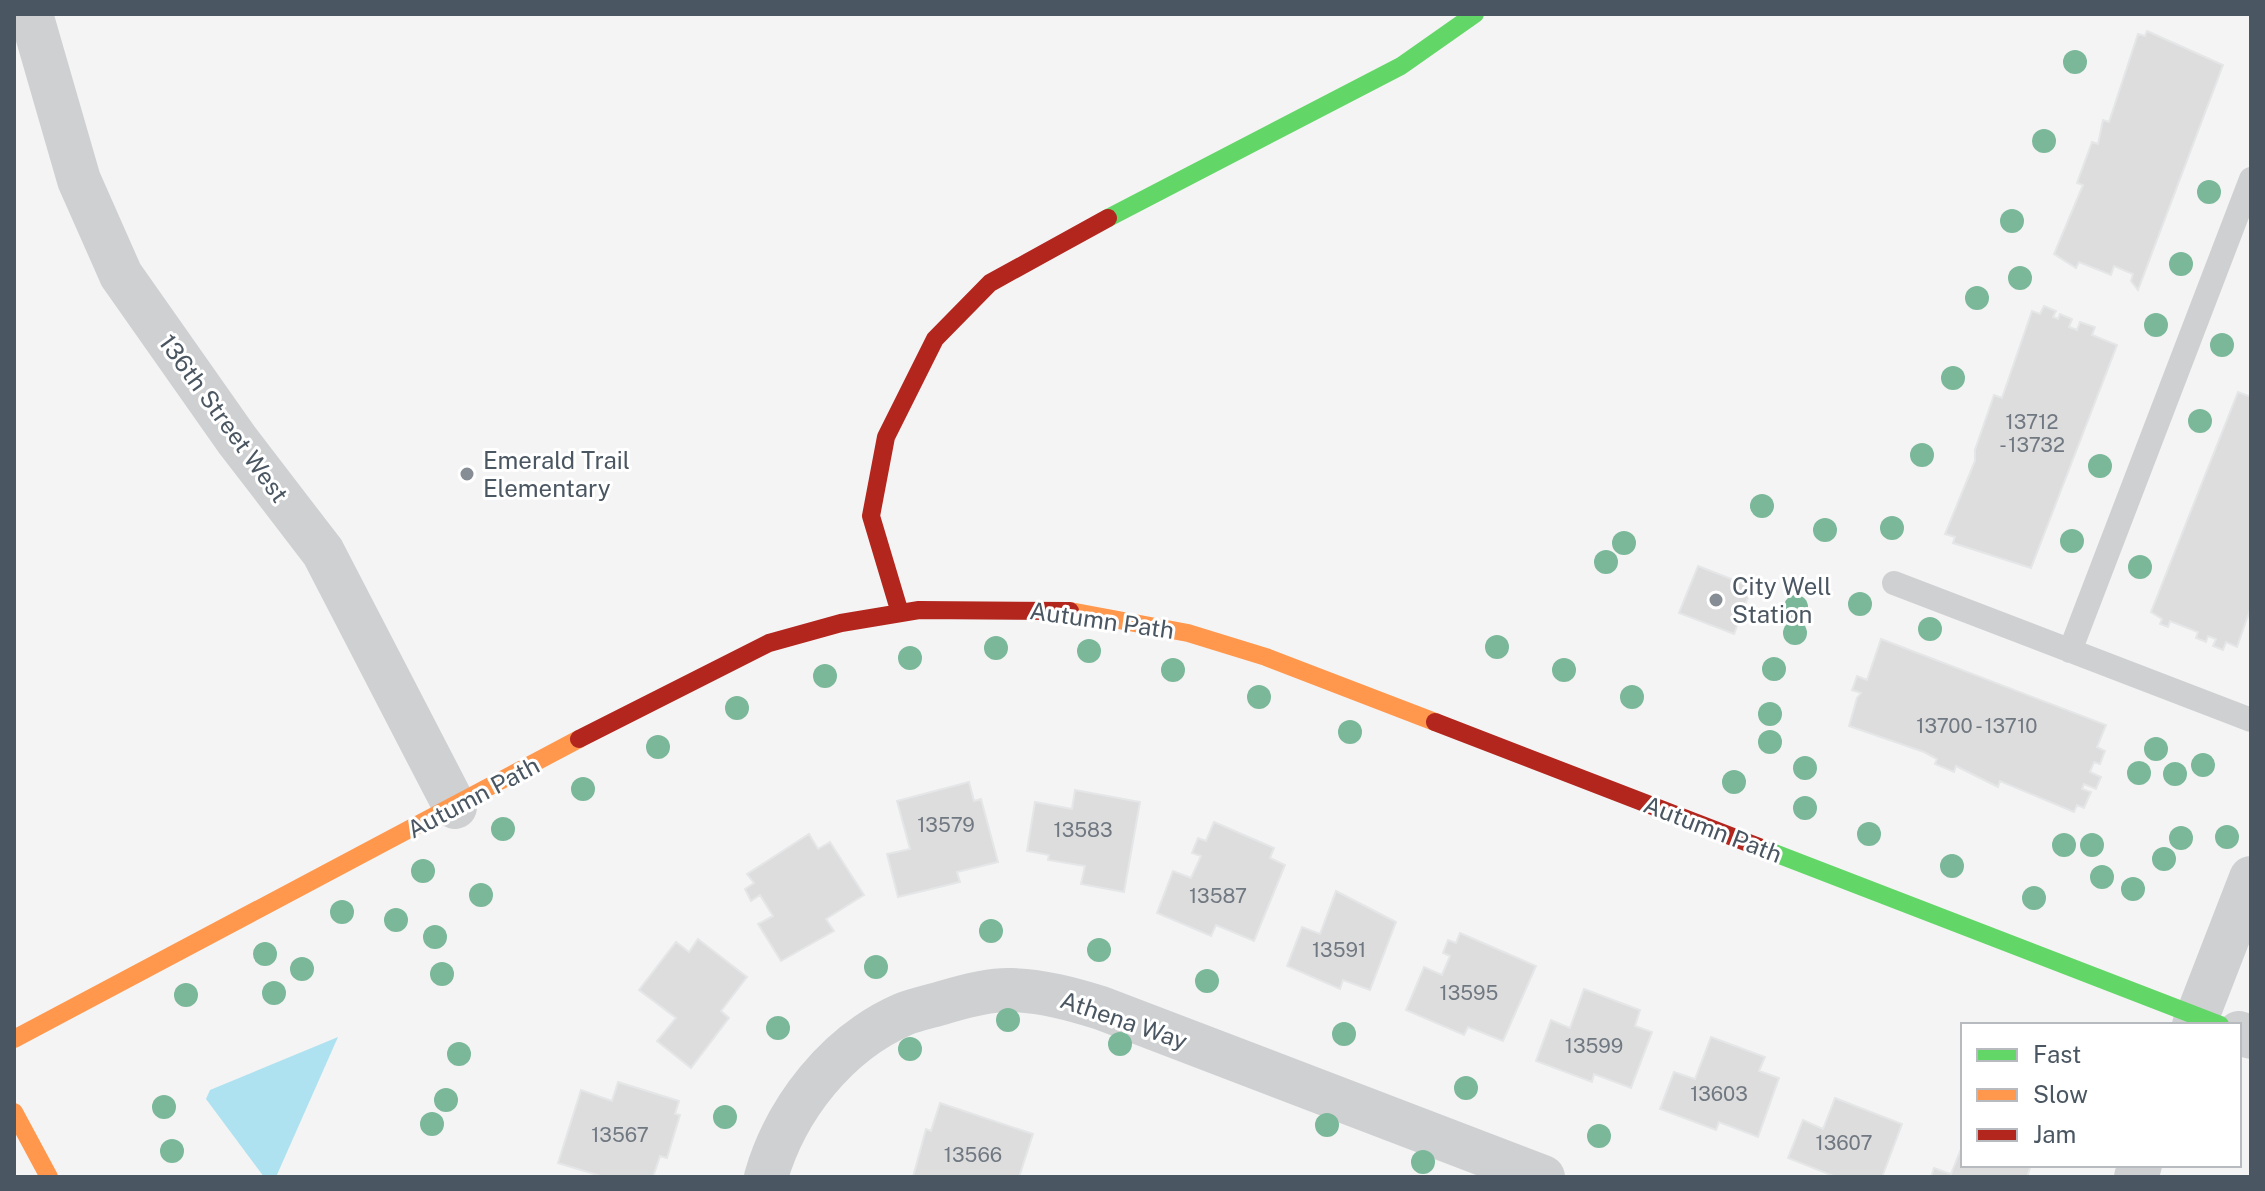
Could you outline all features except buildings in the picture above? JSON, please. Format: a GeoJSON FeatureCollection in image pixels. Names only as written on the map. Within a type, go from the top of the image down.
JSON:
{"type":"FeatureCollection","features":[{"type":"Feature","properties":{"kind":"street","name":"136th Street West"},"geometry":{"type":"LineString","coordinates":[[31,14],[79,180],[121,275],[237,440],[323,552],[455,807]]}},
{"type":"Feature","properties":{"kind":"street"},"geometry":{"type":"LineString","coordinates":[[900,613],[871,516],[886,437],[935,339],[946,327],[990,283],[1058,244],[1401,66],[1475,14]]}},
{"type":"Feature","properties":{"kind":"street","name":"Autumn Path"},"geometry":{"type":"LineString","coordinates":[[14,1039],[645,704],[769,643],[841,623],[934,609],[1058,609],[1124,619],[1201,637],[1281,663],[2204,1022]]}},
{"type":"Feature","properties":{"kind":"street"},"geometry":{"type":"LineString","coordinates":[[2204,1022],[2251,878]]}},
{"type":"Feature","properties":{"kind":"street","name":"Athena Way"},"geometry":{"type":"LineString","coordinates":[[766,1177],[772,1157],[799,1101],[831,1066],[870,1032],[905,1013],[959,998],[1009,990],[1058,995],[1101,1008],[1537,1176]]}},
{"type":"Feature","properties":{"kind":"street"},"geometry":{"type":"LineString","coordinates":[[14,1112],[49,1177]]}},
{"type":"Feature","properties":{"kind":"lane"},"geometry":{"type":"LineString","coordinates":[[2070,651],[2251,179]]}},
{"type":"Feature","properties":{"kind":"lane"},"geometry":{"type":"LineString","coordinates":[[1894,583],[2251,720]]}},
{"type":"Feature","properties":{"kind":"water"},"geometry":{"type":"Polygon","coordinates":[[[338,1037],[276,1177],[264,1177],[206,1099],[210,1090],[338,1037]]]}},
{"type":"Feature","properties":{"kind":"traffic: fast"},"geometry":{"type":"LineString","coordinates":[[1108,218],[1401,66],[1475,14]]}},
{"type":"Feature","properties":{"kind":"traffic: fast"},"geometry":{"type":"LineString","coordinates":[[1764,849],[2215,1023]]}},
{"type":"Feature","properties":{"kind":"traffic: slow"},"geometry":{"type":"LineString","coordinates":[[1070,611],[1188,633],[1266,657],[1435,722]]}},
{"type":"Feature","properties":{"kind":"traffic: slow"},"geometry":{"type":"LineString","coordinates":[[14,1039],[579,739]]}},
{"type":"Feature","properties":{"kind":"traffic: slow"},"geometry":{"type":"LineString","coordinates":[[14,1112],[49,1177]]}},
{"type":"Feature","properties":{"kind":"traffic: jam"},"geometry":{"type":"LineString","coordinates":[[900,613],[871,516],[886,437],[935,339],[990,283],[1108,218]]}},
{"type":"Feature","properties":{"kind":"traffic: jam"},"geometry":{"type":"LineString","coordinates":[[579,739],[769,643],[841,623],[919,610],[1070,611]]}},
{"type":"Feature","properties":{"kind":"traffic: jam"},"geometry":{"type":"LineString","coordinates":[[1435,722],[1764,849]]}},
{"type":"Feature","properties":{"kind":"place","name":"Emerald Trail Elementary"},"geometry":{"type":"Point","coordinates":[467,474]}},
{"type":"Feature","properties":{"kind":"place","name":"City Well Station"},"geometry":{"type":"Point","coordinates":[1716,600]}}]}
